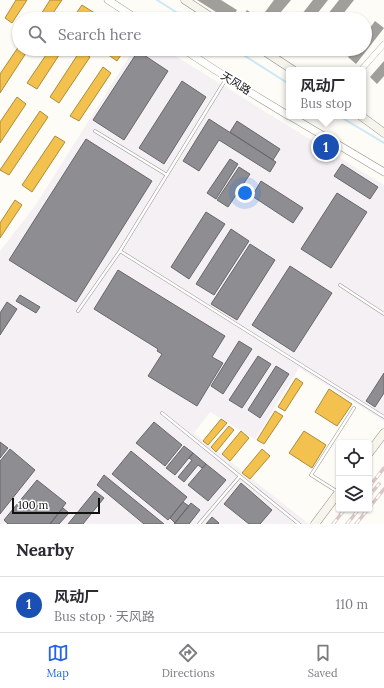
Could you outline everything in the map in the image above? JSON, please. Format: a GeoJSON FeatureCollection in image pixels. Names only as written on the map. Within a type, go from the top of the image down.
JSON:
{"type":"FeatureCollection","features":[{"type":"Feature","properties":{"kind":"main road"},"geometry":{"type":"LineString","coordinates":[[185,0],[203,12]]}},
{"type":"Feature","properties":{"kind":"main road"},"geometry":{"type":"LineString","coordinates":[[271,56],[288,67]]}},
{"type":"Feature","properties":{"kind":"main road"},"geometry":{"type":"LineString","coordinates":[[365,119],[384,133]]}},
{"type":"Feature","properties":{"kind":"main road"},"geometry":{"type":"LineString","coordinates":[[372,449],[384,433]]}},
{"type":"Feature","properties":{"kind":"main road"},"geometry":{"type":"LineString","coordinates":[[315,524],[336,496]]}},
{"type":"Feature","properties":{"kind":"street"},"geometry":{"type":"LineString","coordinates":[[108,0],[126,12]]}},
{"type":"Feature","properties":{"kind":"street"},"geometry":{"type":"LineString","coordinates":[[364,67],[384,44]]}},
{"type":"Feature","properties":{"kind":"street","name":"天风路"},"geometry":{"type":"LineString","coordinates":[[194,56],[286,114]]}},
{"type":"Feature","properties":{"kind":"street","name":"天风路"},"geometry":{"type":"LineString","coordinates":[[294,119],[384,172]]}},
{"type":"Feature","properties":{"kind":"lane"},"geometry":{"type":"LineString","coordinates":[[78,311],[120,250],[227,78]]}},
{"type":"Feature","properties":{"kind":"lane"},"geometry":{"type":"LineString","coordinates":[[95,131],[167,175]]}},
{"type":"Feature","properties":{"kind":"lane"},"geometry":{"type":"LineString","coordinates":[[120,250],[384,416]]}},
{"type":"Feature","properties":{"kind":"lane"},"geometry":{"type":"LineString","coordinates":[[340,285],[384,314]]}},
{"type":"Feature","properties":{"kind":"lane"},"geometry":{"type":"LineString","coordinates":[[336,490],[312,475],[354,408]]}},
{"type":"Feature","properties":{"kind":"lane"},"geometry":{"type":"LineString","coordinates":[[162,413],[300,524]]}},
{"type":"Feature","properties":{"kind":"lane"},"geometry":{"type":"LineString","coordinates":[[199,524],[240,476]]}},
{"type":"Feature","properties":{"kind":"shaded area"},"geometry":{"type":"Polygon","coordinates":[[[130,56],[175,56],[384,185],[384,421],[299,368],[255,439],[210,412],[194,433],[309,524],[0,524],[0,251],[35,206],[130,56]]]}},
{"type":"Feature","properties":{"kind":"building: Homes"},"geometry":{"type":"Polygon","coordinates":[[[16,0],[27,0],[19,12],[12,12],[12,23],[5,18],[16,0]]]}},
{"type":"Feature","properties":{"kind":"building: Homes"},"geometry":{"type":"Polygon","coordinates":[[[50,0],[62,0],[54,12],[42,12],[50,0]]]}},
{"type":"Feature","properties":{"kind":"building: Homes"},"geometry":{"type":"Polygon","coordinates":[[[82,5],[93,12],[77,12],[82,5]]]}},
{"type":"Feature","properties":{"kind":"building: Homes"},"geometry":{"type":"Polygon","coordinates":[[[12,56],[24,56],[0,93],[0,74],[12,56]]]}},
{"type":"Feature","properties":{"kind":"building: Homes"},"geometry":{"type":"Polygon","coordinates":[[[45,56],[58,56],[37,89],[27,83],[45,56]]]}},
{"type":"Feature","properties":{"kind":"building: Homes"},"geometry":{"type":"Polygon","coordinates":[[[77,56],[90,57],[59,103],[50,97],[77,56]]]}},
{"type":"Feature","properties":{"kind":"building: Homes"},"geometry":{"type":"Polygon","coordinates":[[[110,56],[120,56],[117,61],[110,56]]]}},
{"type":"Feature","properties":{"kind":"building: Homes"},"geometry":{"type":"Polygon","coordinates":[[[103,67],[111,73],[79,121],[70,116],[103,67]]]}},
{"type":"Feature","properties":{"kind":"building: Homes"},"geometry":{"type":"Polygon","coordinates":[[[17,97],[26,104],[0,143],[0,122],[17,97]]]}},
{"type":"Feature","properties":{"kind":"building: Homes"},"geometry":{"type":"Polygon","coordinates":[[[40,111],[48,117],[9,175],[0,170],[40,111]]]}},
{"type":"Feature","properties":{"kind":"building: Homes"},"geometry":{"type":"Polygon","coordinates":[[[55,136],[65,142],[32,192],[22,185],[55,136]]]}},
{"type":"Feature","properties":{"kind":"building: Homes"},"geometry":{"type":"Polygon","coordinates":[[[15,200],[22,205],[0,238],[0,223],[15,200]]]}},
{"type":"Feature","properties":{"kind":"building: Homes"},"geometry":{"type":"Polygon","coordinates":[[[296,378],[303,383],[285,411],[278,407],[296,378]]]}},
{"type":"Feature","properties":{"kind":"building: Homes"},"geometry":{"type":"Polygon","coordinates":[[[329,389],[352,404],[337,426],[315,412],[329,389]]]}},
{"type":"Feature","properties":{"kind":"building: Homes"},"geometry":{"type":"Polygon","coordinates":[[[275,411],[283,416],[264,444],[257,440],[275,411]]]}},
{"type":"Feature","properties":{"kind":"building: Homes"},"geometry":{"type":"Polygon","coordinates":[[[221,419],[227,423],[208,445],[203,441],[221,419]]]}},
{"type":"Feature","properties":{"kind":"building: Homes"},"geometry":{"type":"Polygon","coordinates":[[[229,426],[234,430],[216,452],[211,447],[229,426]]]}},
{"type":"Feature","properties":{"kind":"building: Homes"},"geometry":{"type":"Polygon","coordinates":[[[241,431],[249,438],[230,461],[222,454],[241,431]]]}},
{"type":"Feature","properties":{"kind":"building: Homes"},"geometry":{"type":"Polygon","coordinates":[[[304,431],[326,445],[312,468],[289,453],[304,431]]]}},
{"type":"Feature","properties":{"kind":"building: Homes"},"geometry":{"type":"Polygon","coordinates":[[[262,449],[270,456],[250,479],[242,473],[262,449]]]}},
{"type":"Feature","properties":{"kind":"building: Industry"},"geometry":{"type":"Polygon","coordinates":[[[135,56],[146,56],[168,71],[124,140],[93,120],[135,56]]]}},
{"type":"Feature","properties":{"kind":"building: Industry"},"geometry":{"type":"Polygon","coordinates":[[[182,81],[206,97],[164,164],[139,148],[182,81]]]}},
{"type":"Feature","properties":{"kind":"building: Industry"},"geometry":{"type":"Polygon","coordinates":[[[209,119],[276,162],[270,172],[219,140],[199,171],[183,161],[209,119]]]}},
{"type":"Feature","properties":{"kind":"building: Industry"},"geometry":{"type":"Polygon","coordinates":[[[237,121],[280,149],[273,160],[230,132],[237,121]]]}},
{"type":"Feature","properties":{"kind":"building: Industry"},"geometry":{"type":"Polygon","coordinates":[[[86,139],[152,181],[76,302],[9,260],[86,139]]]}},
{"type":"Feature","properties":{"kind":"building: Industry"},"geometry":{"type":"Polygon","coordinates":[[[230,159],[238,164],[216,199],[207,193],[230,159]]]}},
{"type":"Feature","properties":{"kind":"building: Industry"},"geometry":{"type":"Polygon","coordinates":[[[342,164],[378,187],[370,199],[334,176],[342,164]]]}},
{"type":"Feature","properties":{"kind":"building: Industry"},"geometry":{"type":"Polygon","coordinates":[[[239,167],[250,174],[228,207],[217,200],[239,167]]]}},
{"type":"Feature","properties":{"kind":"building: Industry"},"geometry":{"type":"Polygon","coordinates":[[[261,181],[303,208],[293,223],[252,196],[261,181]]]}},
{"type":"Feature","properties":{"kind":"building: Industry"},"geometry":{"type":"Polygon","coordinates":[[[337,193],[367,212],[331,268],[301,249],[337,193]]]}},
{"type":"Feature","properties":{"kind":"building: Industry"},"geometry":{"type":"Polygon","coordinates":[[[206,212],[225,224],[189,279],[171,267],[206,212]]]}},
{"type":"Feature","properties":{"kind":"building: Industry"},"geometry":{"type":"Polygon","coordinates":[[[231,229],[249,241],[214,295],[196,284],[231,229]]]}},
{"type":"Feature","properties":{"kind":"building: Industry"},"geometry":{"type":"Polygon","coordinates":[[[250,244],[275,260],[237,320],[211,304],[250,244]]]}},
{"type":"Feature","properties":{"kind":"building: Industry"},"geometry":{"type":"Polygon","coordinates":[[[290,266],[332,293],[294,352],[252,325],[290,266]]]}},
{"type":"Feature","properties":{"kind":"building: Industry"},"geometry":{"type":"Polygon","coordinates":[[[118,270],[225,336],[212,357],[223,363],[197,406],[148,376],[162,354],[157,351],[158,349],[94,309],[118,270]]]}},
{"type":"Feature","properties":{"kind":"building: Industry"},"geometry":{"type":"Polygon","coordinates":[[[20,295],[40,307],[36,313],[16,301],[20,295]]]}},
{"type":"Feature","properties":{"kind":"building: Industry"},"geometry":{"type":"Polygon","coordinates":[[[7,302],[17,309],[0,335],[0,313],[7,302]]]}},
{"type":"Feature","properties":{"kind":"building: Industry"},"geometry":{"type":"Polygon","coordinates":[[[239,341],[252,349],[223,394],[211,386],[239,341]]]}},
{"type":"Feature","properties":{"kind":"building: Industry"},"geometry":{"type":"Polygon","coordinates":[[[258,356],[271,364],[242,408],[229,400],[258,356]]]}},
{"type":"Feature","properties":{"kind":"building: Industry"},"geometry":{"type":"Polygon","coordinates":[[[276,366],[289,374],[260,418],[248,410],[276,366]]]}},
{"type":"Feature","properties":{"kind":"building: Industry"},"geometry":{"type":"Polygon","coordinates":[[[384,373],[384,393],[375,407],[366,401],[384,373]]]}},
{"type":"Feature","properties":{"kind":"building: Industry"},"geometry":{"type":"Polygon","coordinates":[[[154,422],[182,445],[165,466],[136,443],[154,422]]]}},
{"type":"Feature","properties":{"kind":"building: Industry"},"geometry":{"type":"Polygon","coordinates":[[[0,442],[8,448],[0,458],[0,442]]]}},
{"type":"Feature","properties":{"kind":"building: Industry"},"geometry":{"type":"Polygon","coordinates":[[[184,446],[193,453],[175,475],[166,468],[184,446]]]}},
{"type":"Feature","properties":{"kind":"building: Industry"},"geometry":{"type":"Polygon","coordinates":[[[10,449],[35,470],[0,514],[0,461],[10,449]]]}},
{"type":"Feature","properties":{"kind":"building: Industry"},"geometry":{"type":"Polygon","coordinates":[[[131,451],[187,497],[168,520],[112,474],[131,451]]]}},
{"type":"Feature","properties":{"kind":"building: Industry"},"geometry":{"type":"Polygon","coordinates":[[[193,453],[206,464],[202,468],[198,465],[184,482],[178,477],[192,460],[189,458],[193,453]]]}},
{"type":"Feature","properties":{"kind":"building: Industry"},"geometry":{"type":"Polygon","coordinates":[[[206,464],[226,480],[208,501],[188,485],[206,464]]]}},
{"type":"Feature","properties":{"kind":"building: Industry"},"geometry":{"type":"Polygon","coordinates":[[[104,475],[164,524],[144,524],[97,485],[104,475]]]}},
{"type":"Feature","properties":{"kind":"building: Industry"},"geometry":{"type":"Polygon","coordinates":[[[37,480],[66,503],[50,524],[8,524],[4,520],[37,480]]]}},
{"type":"Feature","properties":{"kind":"building: Industry"},"geometry":{"type":"Polygon","coordinates":[[[241,483],[272,510],[260,524],[249,524],[224,504],[241,483]]]}},
{"type":"Feature","properties":{"kind":"building: Industry"},"geometry":{"type":"Polygon","coordinates":[[[95,491],[104,498],[83,524],[68,524],[95,491]]]}},
{"type":"Feature","properties":{"kind":"building: Industry"},"geometry":{"type":"Polygon","coordinates":[[[183,502],[189,506],[175,523],[170,518],[183,502]]]}},
{"type":"Feature","properties":{"kind":"building: Industry"},"geometry":{"type":"Polygon","coordinates":[[[191,503],[200,510],[189,524],[174,524],[191,503]]]}},
{"type":"Feature","properties":{"kind":"building: Industry"},"geometry":{"type":"Polygon","coordinates":[[[63,508],[69,513],[59,524],[50,524],[63,508]]]}},
{"type":"Feature","properties":{"kind":"building: Industry"},"geometry":{"type":"Polygon","coordinates":[[[212,517],[219,523],[206,524],[212,517]]]}},
{"type":"Feature","properties":{"kind":"building: Other"},"geometry":{"type":"Polygon","coordinates":[[[197,0],[221,0],[237,10],[236,12],[216,12],[197,0]]]}},
{"type":"Feature","properties":{"kind":"building: Other"},"geometry":{"type":"Polygon","coordinates":[[[274,0],[291,0],[281,12],[265,12],[274,0]]]}},
{"type":"Feature","properties":{"kind":"building: Other"},"geometry":{"type":"Polygon","coordinates":[[[313,0],[328,0],[319,12],[304,12],[313,0]]]}},
{"type":"Feature","properties":{"kind":"building: Other"},"geometry":{"type":"Polygon","coordinates":[[[339,0],[354,0],[345,12],[330,12],[339,0]]]}},
{"type":"Feature","properties":{"kind":"building: Other"},"geometry":{"type":"Polygon","coordinates":[[[375,21],[384,28],[372,43],[372,25],[375,21]]]}},
{"type":"Feature","properties":{"kind":"building: Other"},"geometry":{"type":"Polygon","coordinates":[[[349,56],[362,56],[356,64],[348,57],[349,56]]]}},
{"type":"Feature","properties":{"kind":"building: Other"},"geometry":{"type":"Polygon","coordinates":[[[384,61],[384,76],[377,84],[370,77],[384,61]]]}},
{"type":"Feature","properties":{"kind":"waterway"},"geometry":{"type":"LineString","coordinates":[[157,0],[176,12]]}},
{"type":"Feature","properties":{"kind":"waterway"},"geometry":{"type":"LineString","coordinates":[[245,56],[286,82]]}},
{"type":"Feature","properties":{"kind":"waterway"},"geometry":{"type":"LineString","coordinates":[[344,119],[384,143]]}},
{"type":"Feature","properties":{"kind":"railway"},"geometry":{"type":"LineString","coordinates":[[372,483],[384,468]]}},
{"type":"Feature","properties":{"kind":"railway"},"geometry":{"type":"LineString","coordinates":[[372,492],[379,484]]}},
{"type":"Feature","properties":{"kind":"railway"},"geometry":{"type":"LineString","coordinates":[[372,504],[384,489]]}},
{"type":"Feature","properties":{"kind":"railway"},"geometry":{"type":"LineString","coordinates":[[333,524],[343,512]]}},
{"type":"Feature","properties":{"kind":"railway"},"geometry":{"type":"LineString","coordinates":[[347,524],[357,512]]}},
{"type":"Feature","properties":{"kind":"railway"},"geometry":{"type":"LineString","coordinates":[[356,524],[366,512]]}},
{"type":"Feature","properties":{"kind":"place","name":"风动厂"},"geometry":{"type":"Point","coordinates":[326,147]}}]}
